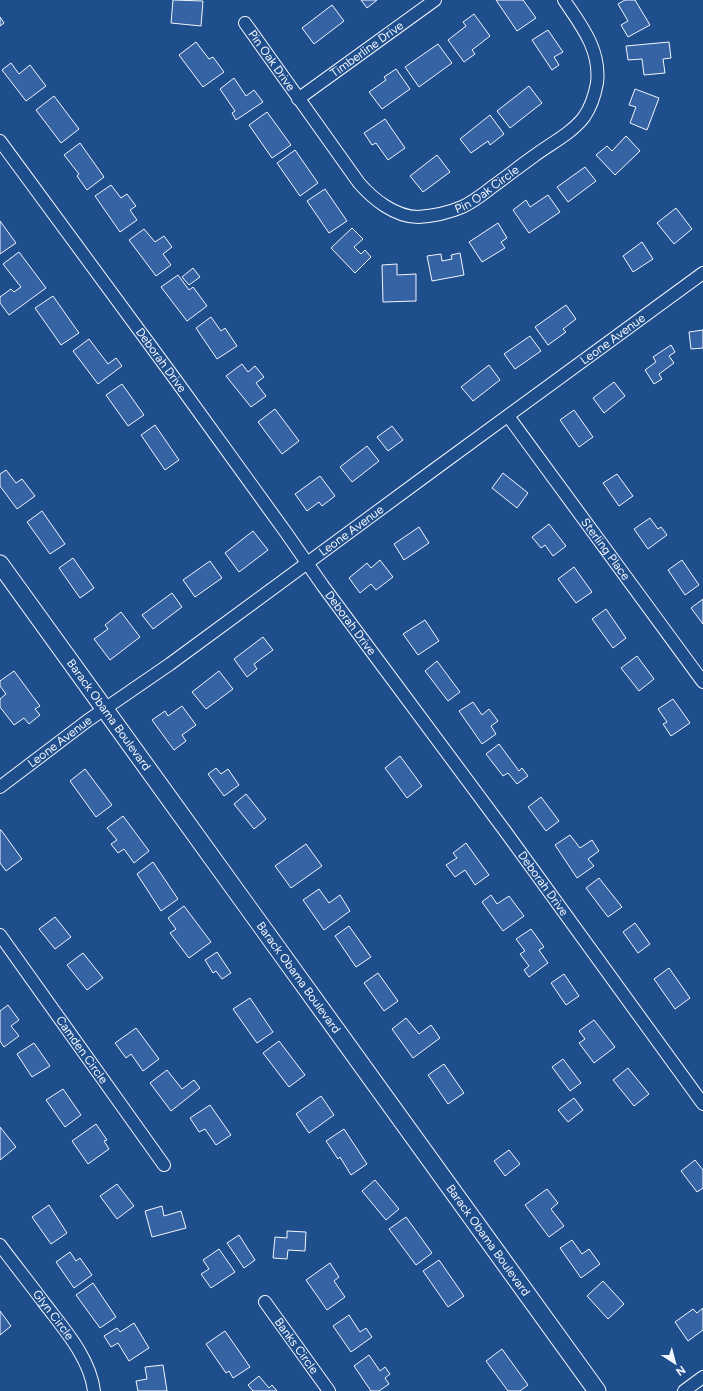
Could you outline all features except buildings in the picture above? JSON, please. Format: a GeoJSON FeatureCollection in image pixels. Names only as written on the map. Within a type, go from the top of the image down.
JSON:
{"type":"FeatureCollection","features":[{"type":"Feature","properties":{"kind":"main road","name":"Barack Obama Boulevard"},"geometry":{"type":"LineString","coordinates":[[1,566],[597,1391]]}},
{"type":"Feature","properties":{"kind":"street","name":"Timberline Drive"},"geometry":{"type":"LineString","coordinates":[[298,98],[435,0]]}},
{"type":"Feature","properties":{"kind":"street","name":"Pin Oak Circle"},"geometry":{"type":"LineString","coordinates":[[298,98],[359,183],[381,204],[394,211],[416,217],[445,213],[463,207],[566,134],[584,117],[590,105],[597,82],[595,55],[592,44],[564,0]]}},
{"type":"Feature","properties":{"kind":"street","name":"Pin Oak Drive"},"geometry":{"type":"LineString","coordinates":[[244,23],[298,98]]}},
{"type":"Feature","properties":{"kind":"street","name":"Deborah Drive"},"geometry":{"type":"LineString","coordinates":[[0,141],[703,1104]]}},
{"type":"Feature","properties":{"kind":"street","name":"Leone Avenue"},"geometry":{"type":"LineString","coordinates":[[0,787],[703,273]]}},
{"type":"Feature","properties":{"kind":"street","name":"Sterling Place"},"geometry":{"type":"LineString","coordinates":[[508,416],[703,682]]}},
{"type":"Feature","properties":{"kind":"street","name":"Camden Circle"},"geometry":{"type":"LineString","coordinates":[[0,935],[164,1165]]}},
{"type":"Feature","properties":{"kind":"street","name":"Glyn Circle"},"geometry":{"type":"LineString","coordinates":[[0,1245],[59,1322],[80,1353],[88,1368],[94,1391]]}},
{"type":"Feature","properties":{"kind":"street","name":"Banks Circle"},"geometry":{"type":"LineString","coordinates":[[264,1302],[329,1391]]}},
{"type":"Feature","properties":{"kind":"street"},"geometry":{"type":"LineString","coordinates":[[684,1391],[703,1377]]}}]}
